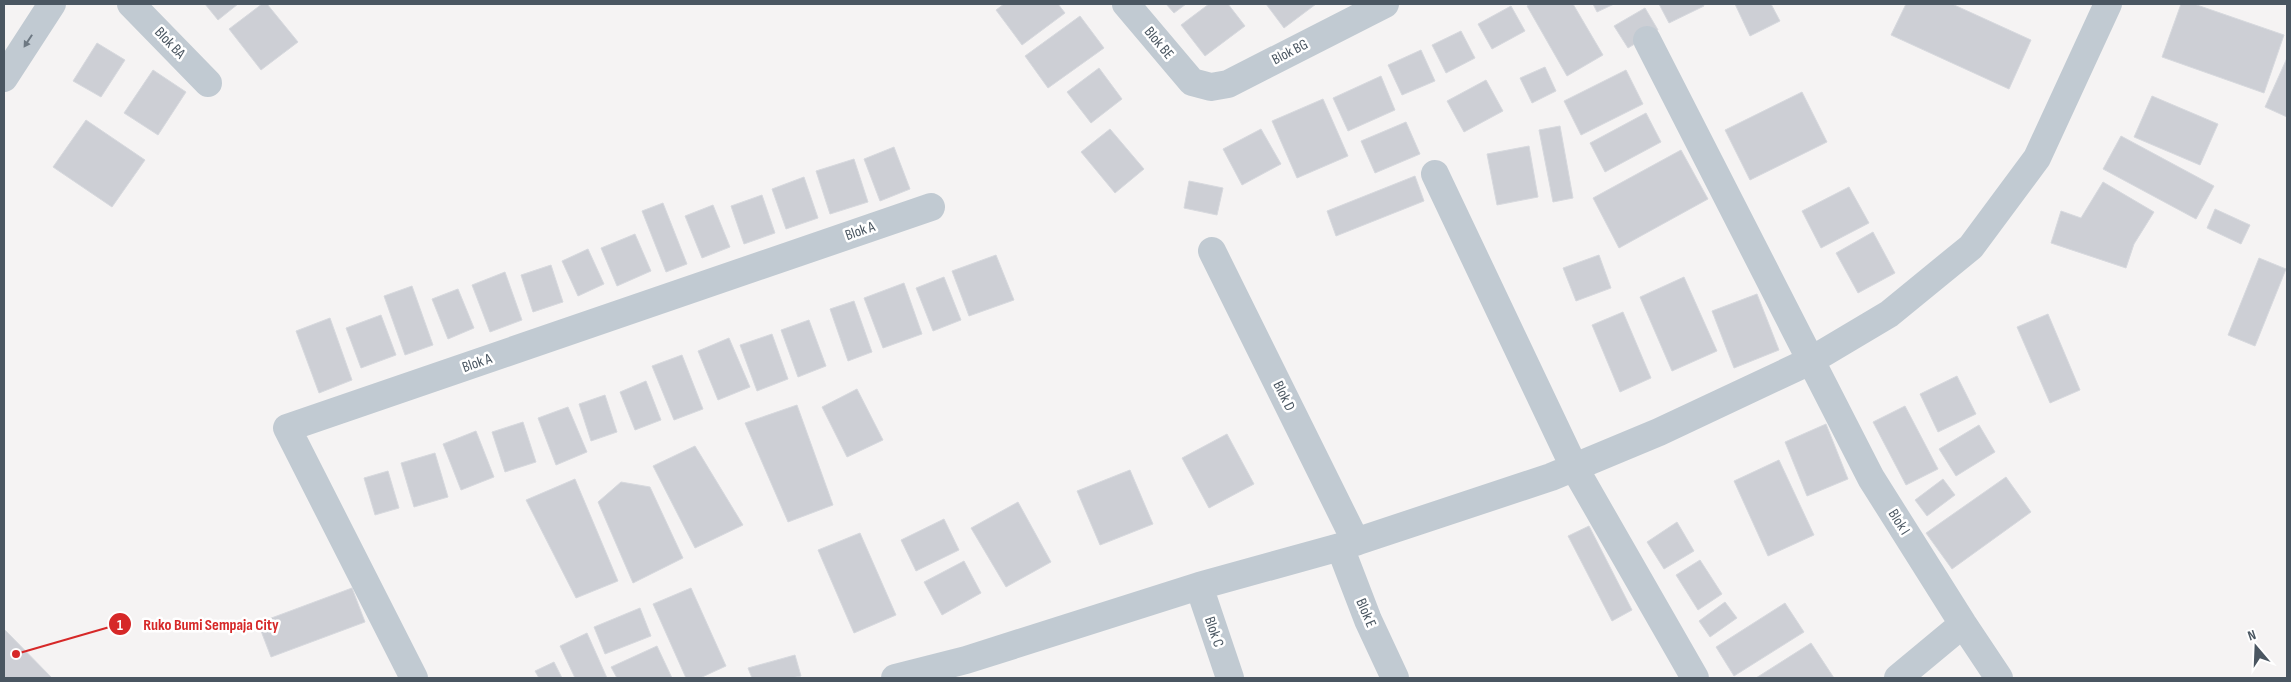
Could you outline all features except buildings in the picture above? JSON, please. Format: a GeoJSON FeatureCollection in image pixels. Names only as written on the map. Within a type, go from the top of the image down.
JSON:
{"type":"FeatureCollection","features":[{"type":"Feature","properties":{"kind":"street"},"geometry":{"type":"LineString","coordinates":[[4,78],[52,4]]}},
{"type":"Feature","properties":{"kind":"street","name":"Blok BA"},"geometry":{"type":"LineString","coordinates":[[131,4],[208,83]]}},
{"type":"Feature","properties":{"kind":"street","name":"Blok BE"},"geometry":{"type":"LineString","coordinates":[[1126,4],[1192,82]]}},
{"type":"Feature","properties":{"kind":"street","name":"Blok BG"},"geometry":{"type":"LineString","coordinates":[[1192,82],[1212,87],[1228,84],[1385,4]]}},
{"type":"Feature","properties":{"kind":"street"},"geometry":{"type":"LineString","coordinates":[[895,678],[969,669],[1199,586],[1348,545],[1552,477],[1659,432],[1810,361],[1889,314],[1971,247],[2037,158],[2108,4]]}},
{"type":"Feature","properties":{"kind":"street","name":"Blok I"},"geometry":{"type":"LineString","coordinates":[[1646,40],[1872,478],[1999,678]]}},
{"type":"Feature","properties":{"kind":"street"},"geometry":{"type":"LineString","coordinates":[[1435,174],[1574,468],[1695,678]]}},
{"type":"Feature","properties":{"kind":"street","name":"Blok A"},"geometry":{"type":"LineString","coordinates":[[414,678],[287,428],[931,207]]}},
{"type":"Feature","properties":{"kind":"street","name":"Blok D"},"geometry":{"type":"LineString","coordinates":[[1212,251],[1348,545]]}},
{"type":"Feature","properties":{"kind":"street","name":"Blok E"},"geometry":{"type":"LineString","coordinates":[[1348,545],[1368,620],[1395,678]]}},
{"type":"Feature","properties":{"kind":"street","name":"Blok C"},"geometry":{"type":"LineString","coordinates":[[1199,586],[1230,678]]}},
{"type":"Feature","properties":{"kind":"street"},"geometry":{"type":"LineString","coordinates":[[1898,678],[1963,624]]}},
{"type":"Feature","properties":{"kind":"place","name":"Ruko Bumi Sempaja City"},"geometry":{"type":"Point","coordinates":[16,654]}}]}
